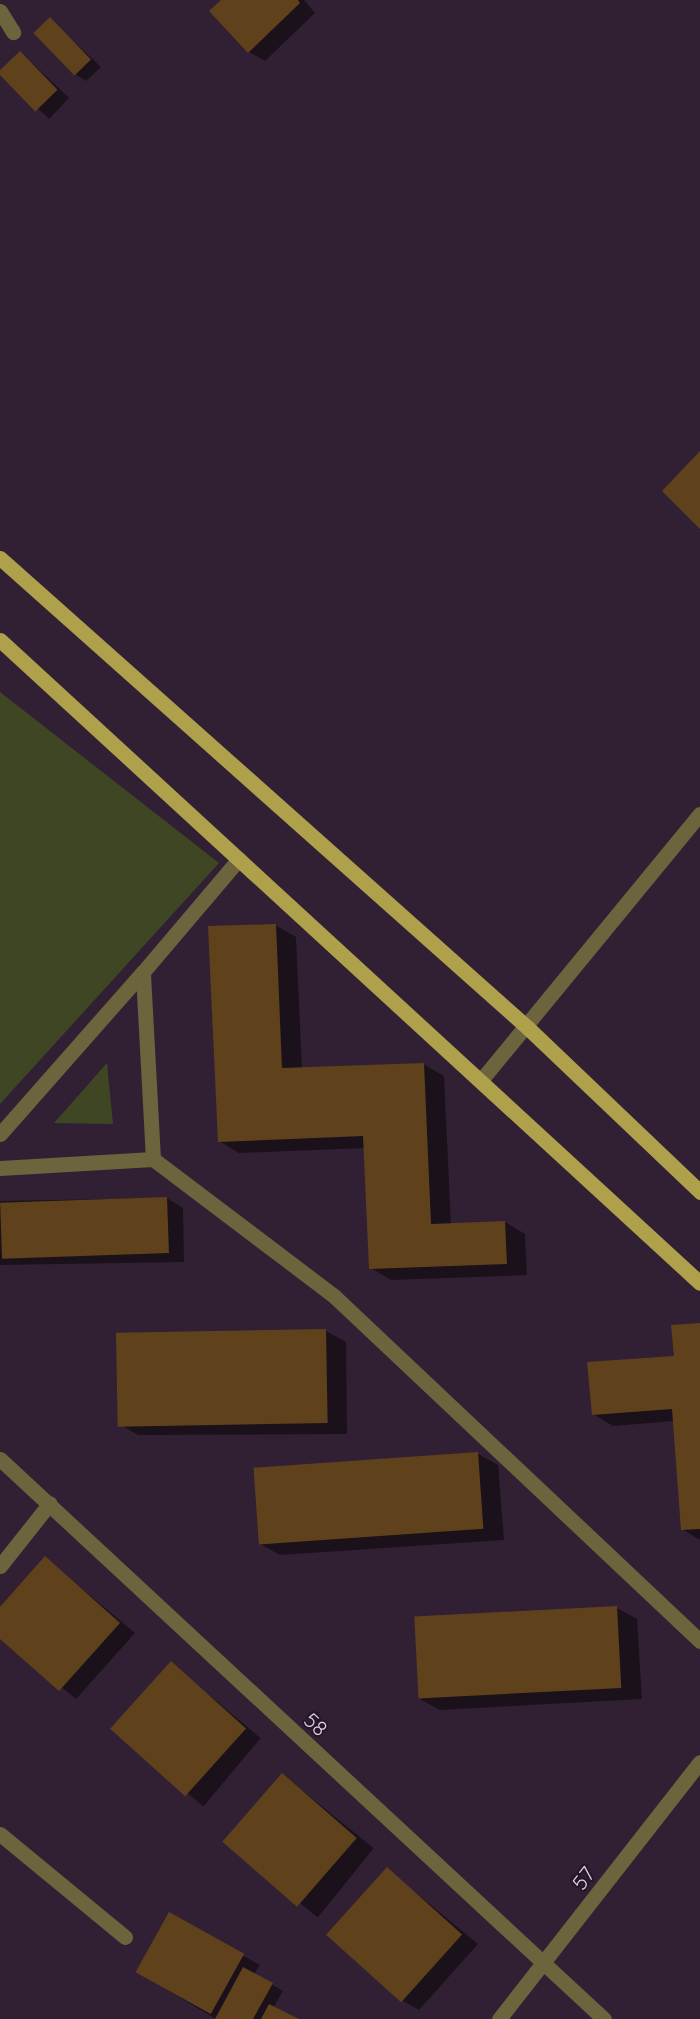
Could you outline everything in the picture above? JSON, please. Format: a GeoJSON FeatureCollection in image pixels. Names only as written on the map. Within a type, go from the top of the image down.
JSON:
{"type":"FeatureCollection","features":[{"type":"Feature","properties":{"kind":"main road"},"geometry":{"type":"LineString","coordinates":[[0,558],[528,1028],[700,1192]]}},
{"type":"Feature","properties":{"kind":"main road"},"geometry":{"type":"LineString","coordinates":[[0,640],[482,1079],[700,1283]]}},
{"type":"Feature","properties":{"kind":"street"},"geometry":{"type":"LineString","coordinates":[[0,11],[13,33]]}},
{"type":"Feature","properties":{"kind":"street"},"geometry":{"type":"LineString","coordinates":[[482,1079],[528,1028],[700,814]]}},
{"type":"Feature","properties":{"kind":"street"},"geometry":{"type":"LineString","coordinates":[[0,1134],[239,859]]}},
{"type":"Feature","properties":{"kind":"street"},"geometry":{"type":"LineString","coordinates":[[143,972],[153,1159]]}},
{"type":"Feature","properties":{"kind":"street"},"geometry":{"type":"LineString","coordinates":[[0,1168],[153,1159],[334,1296],[700,1641]]}},
{"type":"Feature","properties":{"kind":"street","name":"58"},"geometry":{"type":"LineString","coordinates":[[0,1459],[50,1503],[541,1965],[604,2019]]}},
{"type":"Feature","properties":{"kind":"street"},"geometry":{"type":"LineString","coordinates":[[0,1566],[50,1503]]}},
{"type":"Feature","properties":{"kind":"street","name":"57"},"geometry":{"type":"LineString","coordinates":[[499,2019],[700,1762]]}},
{"type":"Feature","properties":{"kind":"street"},"geometry":{"type":"LineString","coordinates":[[0,1834],[125,1937]]}},
{"type":"Feature","properties":{"kind":"green space"},"geometry":{"type":"Polygon","coordinates":[[[0,692],[219,863],[0,1104],[0,692]]]}},
{"type":"Feature","properties":{"kind":"green space"},"geometry":{"type":"Polygon","coordinates":[[[107,1063],[113,1124],[54,1123],[107,1063]]]}},
{"type":"Feature","properties":{"kind":"building"},"geometry":{"type":"Polygon","coordinates":[[[221,0],[298,0],[300,3],[248,53],[209,11],[221,0]]]}},
{"type":"Feature","properties":{"kind":"building"},"geometry":{"type":"Polygon","coordinates":[[[50,17],[91,59],[74,75],[33,33],[50,17]]]}},
{"type":"Feature","properties":{"kind":"building"},"geometry":{"type":"Polygon","coordinates":[[[20,51],[58,90],[35,111],[0,75],[0,70],[20,51]]]}},
{"type":"Feature","properties":{"kind":"building"},"geometry":{"type":"Polygon","coordinates":[[[700,451],[700,529],[662,491],[700,451]]]}},
{"type":"Feature","properties":{"kind":"building"},"geometry":{"type":"Polygon","coordinates":[[[276,924],[282,1068],[424,1063],[431,1224],[505,1221],[507,1264],[369,1269],[363,1136],[218,1142],[208,926],[276,924]]]}},
{"type":"Feature","properties":{"kind":"building"},"geometry":{"type":"Polygon","coordinates":[[[167,1197],[169,1253],[2,1259],[0,1203],[167,1197]]]}},
{"type":"Feature","properties":{"kind":"building"},"geometry":{"type":"Polygon","coordinates":[[[700,1323],[700,1529],[681,1530],[672,1409],[592,1415],[587,1362],[674,1356],[671,1325],[700,1323]]]}},
{"type":"Feature","properties":{"kind":"building"},"geometry":{"type":"Polygon","coordinates":[[[326,1329],[328,1423],[118,1427],[116,1333],[326,1329]]]}},
{"type":"Feature","properties":{"kind":"building"},"geometry":{"type":"Polygon","coordinates":[[[478,1452],[483,1529],[259,1545],[254,1468],[478,1452]]]}},
{"type":"Feature","properties":{"kind":"building"},"geometry":{"type":"Polygon","coordinates":[[[45,1556],[120,1623],[59,1691],[0,1639],[0,1607],[45,1556]]]}},
{"type":"Feature","properties":{"kind":"building"},"geometry":{"type":"Polygon","coordinates":[[[617,1606],[621,1688],[419,1699],[414,1617],[617,1606]]]}},
{"type":"Feature","properties":{"kind":"building"},"geometry":{"type":"Polygon","coordinates":[[[171,1661],[246,1729],[185,1796],[110,1729],[171,1661]]]}},
{"type":"Feature","properties":{"kind":"building"},"geometry":{"type":"Polygon","coordinates":[[[282,1773],[357,1838],[297,1907],[222,1842],[282,1773]]]}},
{"type":"Feature","properties":{"kind":"building"},"geometry":{"type":"Polygon","coordinates":[[[387,1867],[462,1935],[401,2002],[326,1935],[387,1867]]]}},
{"type":"Feature","properties":{"kind":"building"},"geometry":{"type":"Polygon","coordinates":[[[169,1912],[244,1954],[211,2014],[136,1972],[169,1912]]]}},
{"type":"Feature","properties":{"kind":"building"},"geometry":{"type":"Polygon","coordinates":[[[243,1967],[273,1983],[253,2019],[215,2019],[243,1967]]]}},
{"type":"Feature","properties":{"kind":"building"},"geometry":{"type":"Polygon","coordinates":[[[269,2004],[299,2019],[261,2019],[269,2004]]]}}]}
